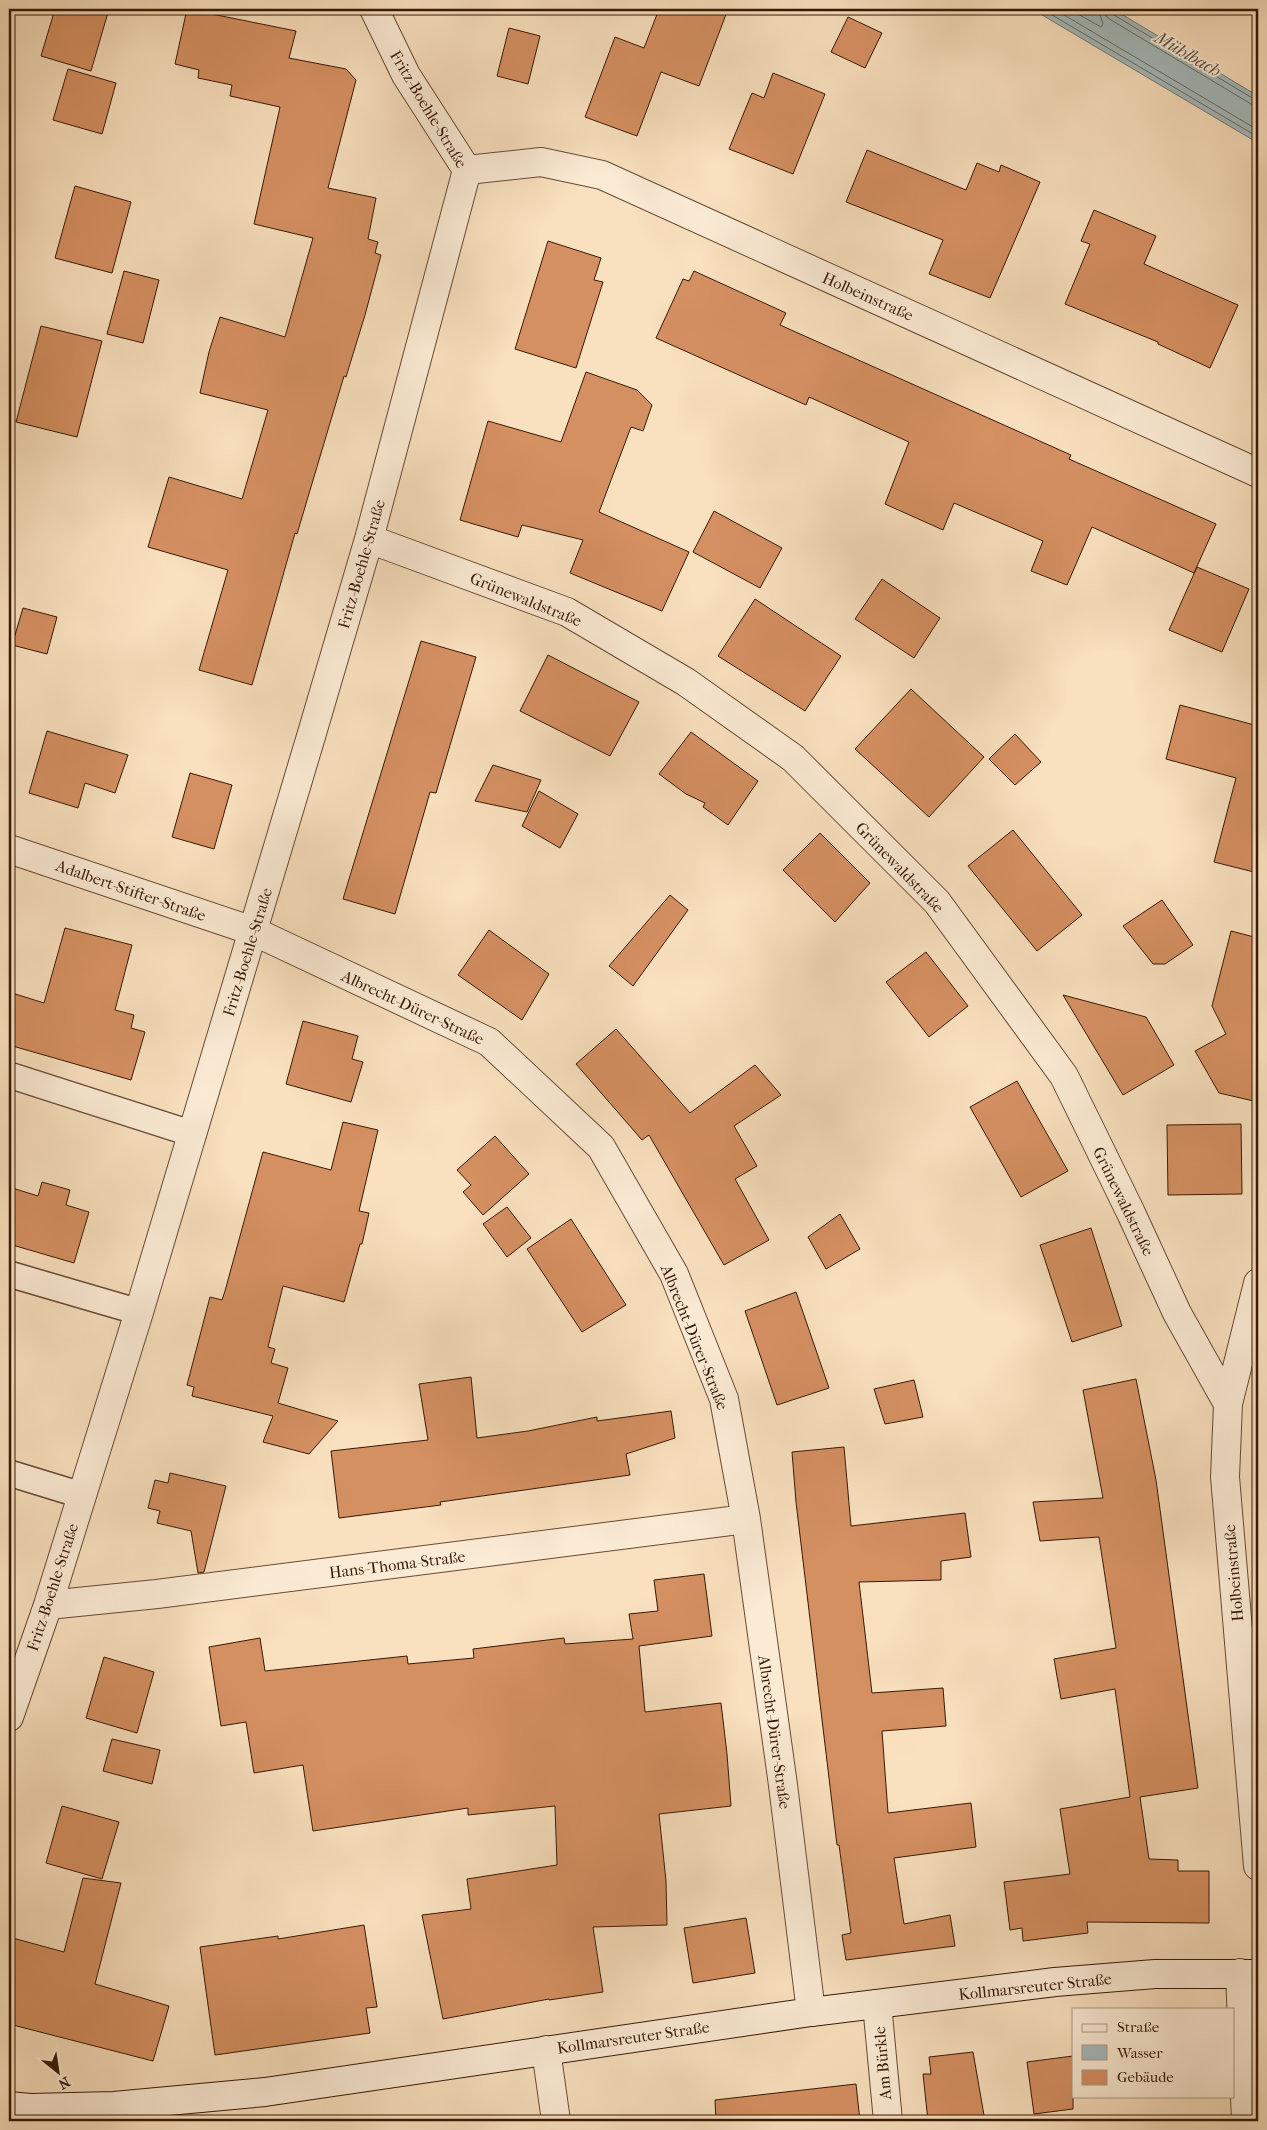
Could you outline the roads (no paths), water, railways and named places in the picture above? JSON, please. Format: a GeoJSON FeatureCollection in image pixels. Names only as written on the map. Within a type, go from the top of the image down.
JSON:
{"type":"FeatureCollection","features":[{"type":"Feature","properties":{"kind":"street","name":"Fritz-Boehle-Straße"},"geometry":{"type":"LineString","coordinates":[[9,1716],[15,1677],[48,1604],[140,1312],[193,1134],[369,539],[467,170],[406,75],[374,9]]}},
{"type":"Feature","properties":{"kind":"street","name":"Holbeinstraße"},"geometry":{"type":"LineString","coordinates":[[467,170],[541,162],[602,175],[1258,473]]}},
{"type":"Feature","properties":{"kind":"street","name":"Grünewaldstraße"},"geometry":{"type":"LineString","coordinates":[[369,539],[567,612],[686,682],[793,758],[924,888],[937,902],[1064,1076],[1127,1204],[1177,1313],[1228,1404]]}},
{"type":"Feature","properties":{"kind":"street","name":"Adalbert-Stifter-Straße"},"geometry":{"type":"LineString","coordinates":[[9,849],[253,931]]}},
{"type":"Feature","properties":{"kind":"street","name":"Albrecht-Dürer-Straße"},"geometry":{"type":"LineString","coordinates":[[253,931],[489,1042],[601,1147],[674,1274],[724,1399],[746,1519],[783,1785],[810,2012]]}},
{"type":"Feature","properties":{"kind":"street"},"geometry":{"type":"LineString","coordinates":[[9,1075],[193,1134]]}},
{"type":"Feature","properties":{"kind":"street"},"geometry":{"type":"LineString","coordinates":[[9,1274],[140,1312]]}},
{"type":"Feature","properties":{"kind":"street","name":"Holbeinstraße"},"geometry":{"type":"LineString","coordinates":[[1258,1283],[1228,1404],[1225,1477],[1258,1866]]}},
{"type":"Feature","properties":{"kind":"street"},"geometry":{"type":"LineString","coordinates":[[9,1473],[82,1495]]}},
{"type":"Feature","properties":{"kind":"street","name":"Hans-Thoma-Straße"},"geometry":{"type":"LineString","coordinates":[[48,1604],[156,1594],[746,1519]]}},
{"type":"Feature","properties":{"kind":"street","name":"Kollmarsreuter Straße"},"geometry":{"type":"LineString","coordinates":[[9,2106],[30,2108],[114,2106],[265,2092],[810,2012],[1055,1982],[1155,1974],[1249,1974]]}},
{"type":"Feature","properties":{"kind":"street"},"geometry":{"type":"LineString","coordinates":[[1246,2121],[1249,1974]]}},
{"type":"Feature","properties":{"kind":"street","name":"Am Bürkle"},"geometry":{"type":"LineString","coordinates":[[877,2004],[888,2121]]}},
{"type":"Feature","properties":{"kind":"street"},"geometry":{"type":"LineString","coordinates":[[546,2050],[556,2121]]}},
{"type":"Feature","properties":{"kind":"water","name":"Mühlbach"},"geometry":{"type":"Polygon","coordinates":[[[1032,9],[1113,9],[1258,96],[1258,143],[1032,9]]]}}]}
